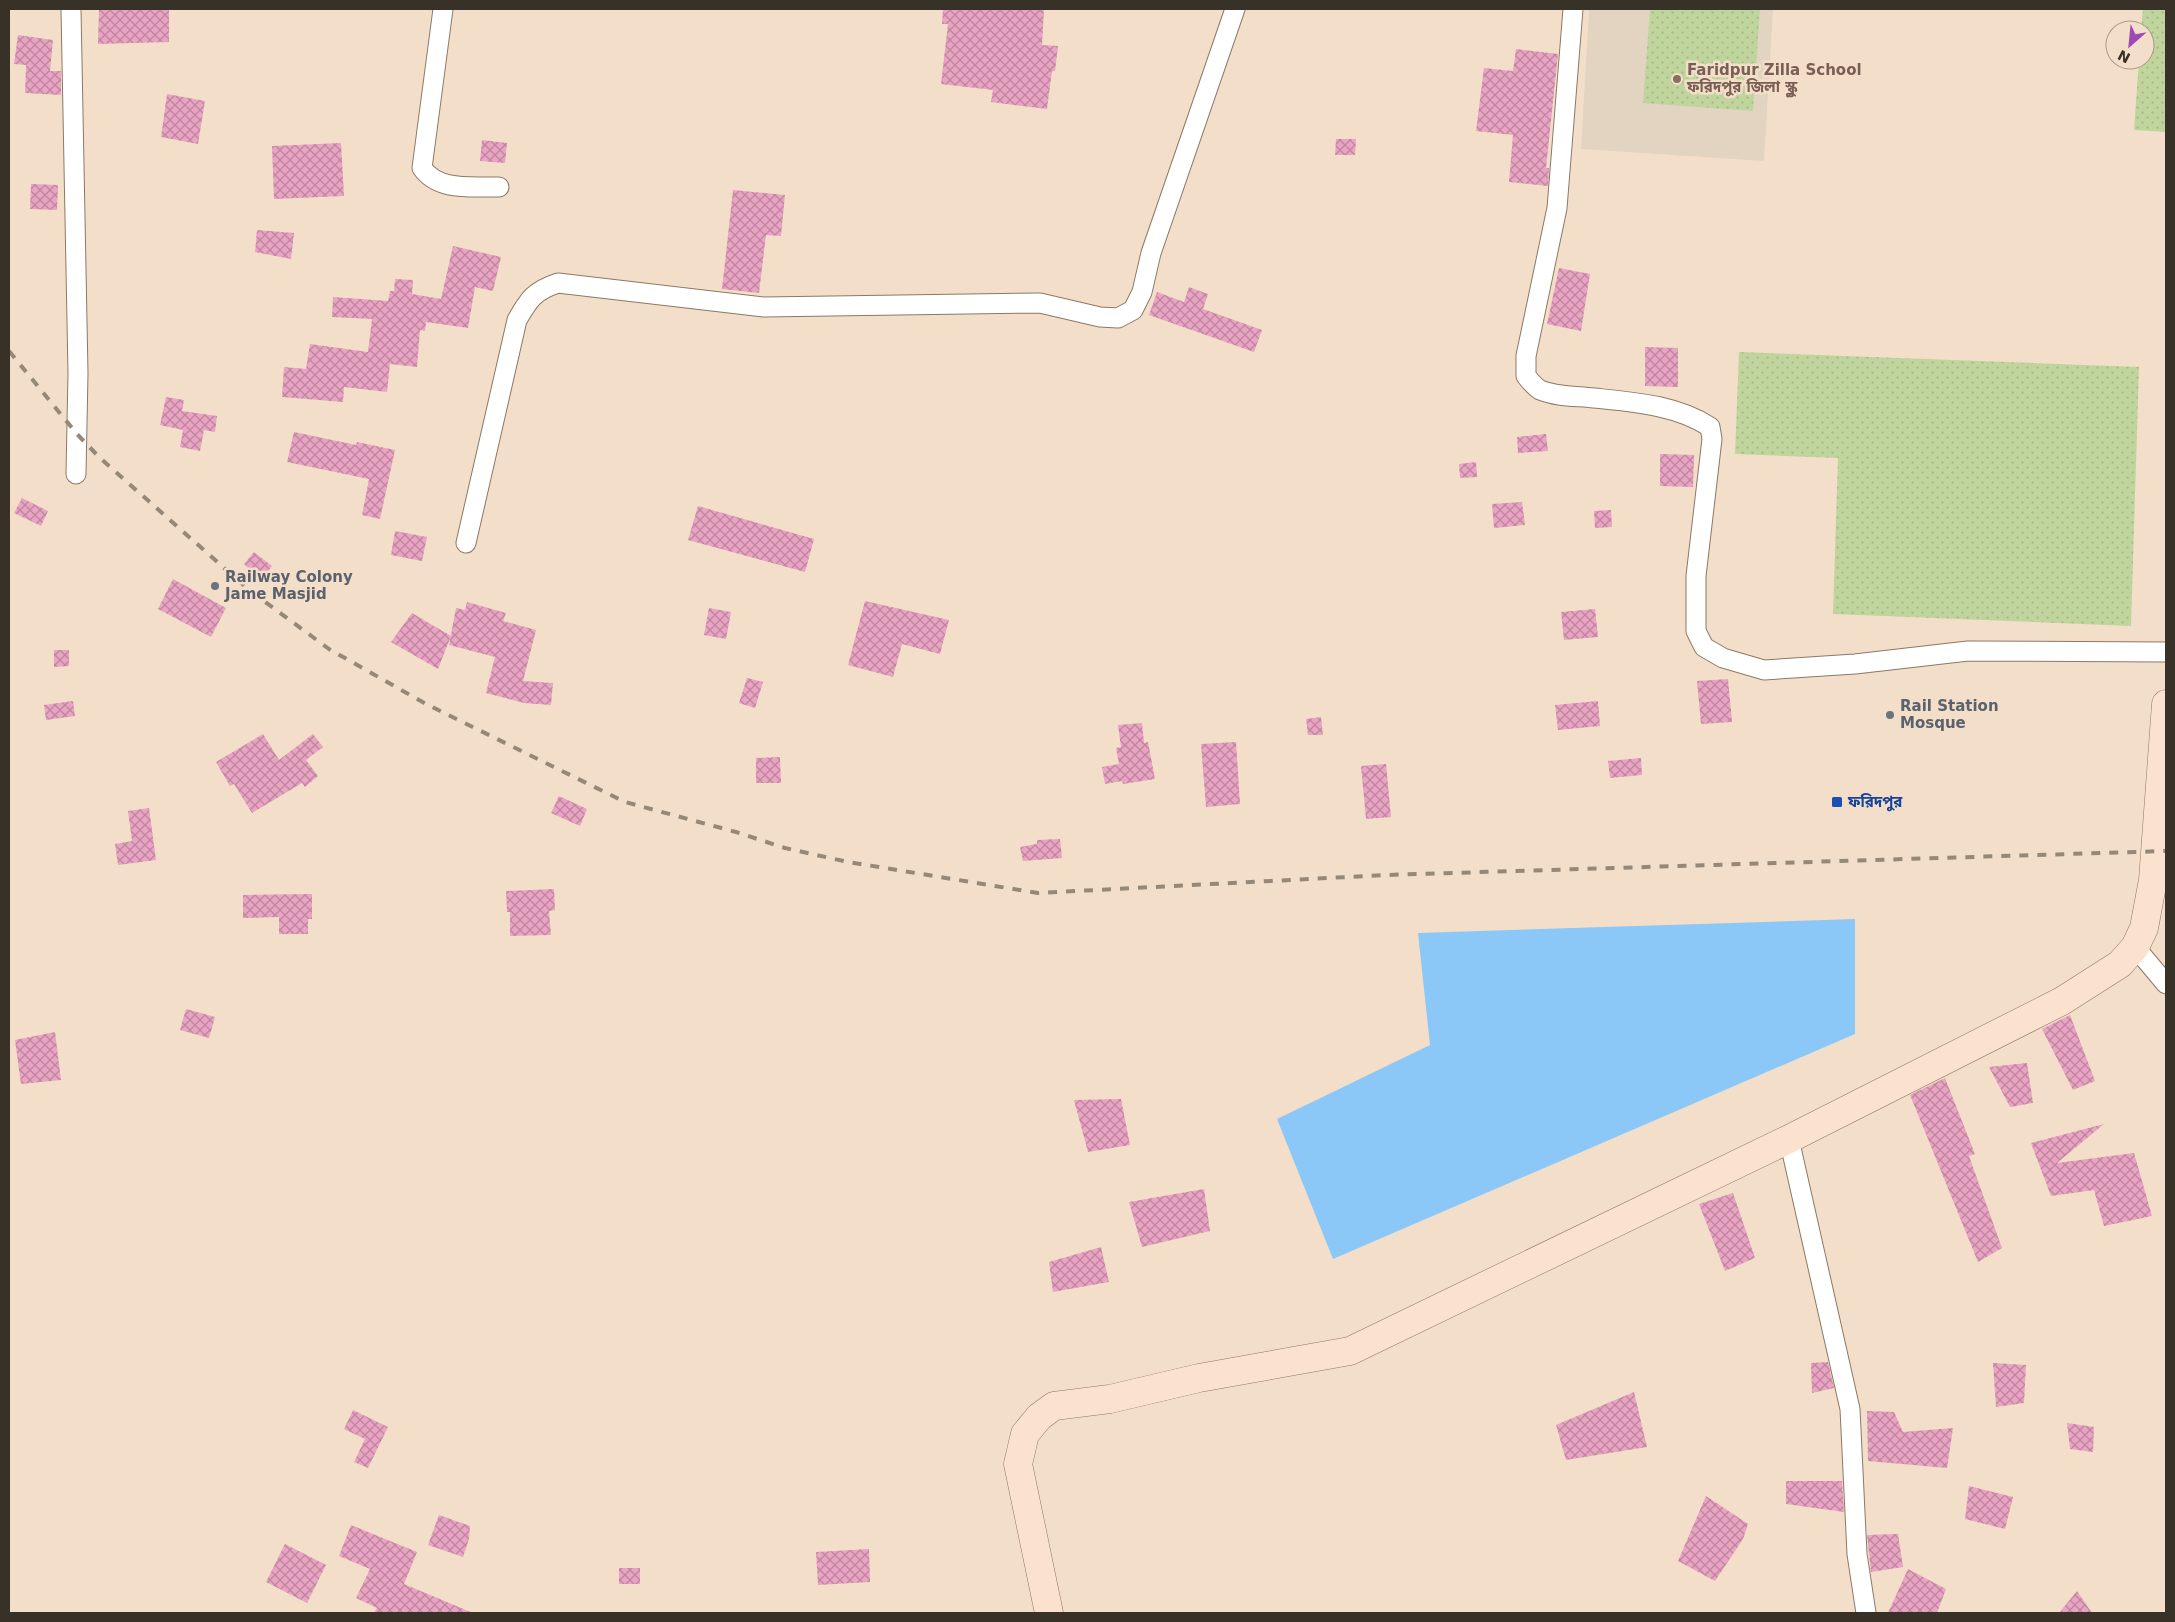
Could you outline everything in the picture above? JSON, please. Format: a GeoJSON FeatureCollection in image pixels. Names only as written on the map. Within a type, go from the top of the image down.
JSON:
{"type":"FeatureCollection","features":[{"type":"Feature","properties":{"kind":"street"},"geometry":{"type":"LineString","coordinates":[[71,9],[78,373],[76,474]]}},
{"type":"Feature","properties":{"kind":"street"},"geometry":{"type":"LineString","coordinates":[[443,9],[422,168],[427,176],[441,185],[499,187]]}},
{"type":"Feature","properties":{"kind":"street"},"geometry":{"type":"LineString","coordinates":[[466,543],[517,320],[529,300],[542,288],[558,283],[764,306],[1040,303],[1118,318],[1133,310],[1142,292],[1151,253],[1235,9]]}},
{"type":"Feature","properties":{"kind":"street"},"geometry":{"type":"LineString","coordinates":[[1573,9],[1557,208],[1526,356],[1526,376],[1538,389],[1561,395],[1672,409],[1699,420],[1710,427],[1712,439],[1696,576],[1696,631],[1704,647],[1723,658],[1764,670],[1856,664],[1968,652],[2166,652]]}},
{"type":"Feature","properties":{"kind":"street"},"geometry":{"type":"LineString","coordinates":[[1049,1613],[1018,1464],[1025,1434],[1039,1417],[1054,1406],[1110,1399],[1199,1378],[1350,1351],[1789,1139],[2062,1001],[2120,964],[2134,947],[2144,928],[2153,880],[2164,756],[2166,704]]}},
{"type":"Feature","properties":{"kind":"street"},"geometry":{"type":"LineString","coordinates":[[2134,947],[2166,984]]}},
{"type":"Feature","properties":{"kind":"street"},"geometry":{"type":"LineString","coordinates":[[1789,1139],[1850,1410],[1858,1554],[1866,1613]]}},
{"type":"Feature","properties":{"kind":"shaded area","name":"Faridpur Zilla School ফরিদপুর জিলা স্কুল"},"geometry":{"type":"Polygon","coordinates":[[[1589,9],[1773,9],[1764,161],[1581,149],[1589,9]]]}},
{"type":"Feature","properties":{"kind":"green space"},"geometry":{"type":"Polygon","coordinates":[[[1650,9],[1760,9],[1753,111],[1643,103],[1650,9]]]}},
{"type":"Feature","properties":{"kind":"green space"},"geometry":{"type":"Polygon","coordinates":[[[2143,9],[2166,9],[2166,132],[2134,130],[2138,70],[2155,70],[2155,20],[2142,20],[2143,9]]]}},
{"type":"Feature","properties":{"kind":"green space"},"geometry":{"type":"Polygon","coordinates":[[[1739,352],[2139,367],[2131,626],[1833,614],[1838,458],[1735,454],[1739,352]]]}},
{"type":"Feature","properties":{"kind":"water"},"geometry":{"type":"Polygon","coordinates":[[[1855,919],[1855,1034],[1333,1259],[1277,1119],[1430,1045],[1418,933],[1855,919]]]}},
{"type":"Feature","properties":{"kind":"building"},"geometry":{"type":"Polygon","coordinates":[[[169,9],[169,42],[98,44],[99,10],[169,9]]]}},
{"type":"Feature","properties":{"kind":"building"},"geometry":{"type":"Polygon","coordinates":[[[943,9],[1044,9],[1042,45],[1058,46],[1055,71],[1052,71],[1047,109],[991,102],[993,90],[941,84],[948,24],[942,24],[943,9]]]}},
{"type":"Feature","properties":{"kind":"building"},"geometry":{"type":"Polygon","coordinates":[[[18,35],[53,40],[50,71],[61,71],[61,95],[25,93],[26,65],[14,64],[18,35]]]}},
{"type":"Feature","properties":{"kind":"building"},"geometry":{"type":"Polygon","coordinates":[[[1516,49],[1558,54],[1546,168],[1549,168],[1548,186],[1509,182],[1513,135],[1476,131],[1484,68],[1513,71],[1516,49]]]}},
{"type":"Feature","properties":{"kind":"building"},"geometry":{"type":"Polygon","coordinates":[[[167,94],[205,101],[198,144],[161,137],[167,94]]]}},
{"type":"Feature","properties":{"kind":"building"},"geometry":{"type":"Polygon","coordinates":[[[1336,139],[1356,139],[1355,155],[1335,155],[1336,139]]]}},
{"type":"Feature","properties":{"kind":"building"},"geometry":{"type":"Polygon","coordinates":[[[482,140],[507,143],[505,163],[480,161],[482,140]]]}},
{"type":"Feature","properties":{"kind":"building"},"geometry":{"type":"Polygon","coordinates":[[[341,143],[344,196],[274,199],[272,146],[341,143]]]}},
{"type":"Feature","properties":{"kind":"building"},"geometry":{"type":"Polygon","coordinates":[[[31,184],[58,185],[57,210],[30,209],[31,184]]]}},
{"type":"Feature","properties":{"kind":"building"},"geometry":{"type":"Polygon","coordinates":[[[733,190],[785,195],[781,236],[766,235],[759,293],[722,289],[733,190]]]}},
{"type":"Feature","properties":{"kind":"building"},"geometry":{"type":"Polygon","coordinates":[[[257,230],[294,233],[291,259],[255,252],[257,230]]]}},
{"type":"Feature","properties":{"kind":"building"},"geometry":{"type":"Polygon","coordinates":[[[453,246],[501,257],[493,291],[475,287],[468,328],[426,322],[425,331],[420,330],[417,367],[390,364],[387,392],[344,387],[343,402],[282,397],[284,367],[306,369],[310,344],[368,352],[372,319],[332,317],[333,297],[388,301],[390,291],[394,291],[395,279],[413,280],[412,294],[441,299],[453,246]]]}},
{"type":"Feature","properties":{"kind":"building"},"geometry":{"type":"Polygon","coordinates":[[[1559,268],[1590,274],[1581,331],[1547,324],[1559,268]]]}},
{"type":"Feature","properties":{"kind":"building"},"geometry":{"type":"Polygon","coordinates":[[[1189,287],[1208,294],[1203,309],[1262,330],[1254,352],[1149,315],[1157,292],[1184,302],[1189,287]]]}},
{"type":"Feature","properties":{"kind":"building"},"geometry":{"type":"Polygon","coordinates":[[[1645,347],[1678,348],[1678,387],[1645,386],[1645,347]]]}},
{"type":"Feature","properties":{"kind":"building"},"geometry":{"type":"Polygon","coordinates":[[[166,397],[184,400],[182,411],[217,416],[215,432],[204,430],[200,451],[180,447],[183,430],[160,425],[166,397]]]}},
{"type":"Feature","properties":{"kind":"building"},"geometry":{"type":"Polygon","coordinates":[[[294,432],[356,445],[357,442],[395,450],[380,519],[362,515],[369,479],[287,462],[294,432]]]}},
{"type":"Feature","properties":{"kind":"building"},"geometry":{"type":"Polygon","coordinates":[[[1546,434],[1548,451],[1518,453],[1517,437],[1546,434]]]}},
{"type":"Feature","properties":{"kind":"building"},"geometry":{"type":"Polygon","coordinates":[[[1660,454],[1694,455],[1693,487],[1660,486],[1660,454]]]}},
{"type":"Feature","properties":{"kind":"building"},"geometry":{"type":"Polygon","coordinates":[[[1476,462],[1477,477],[1460,478],[1459,464],[1476,462]]]}},
{"type":"Feature","properties":{"kind":"building"},"geometry":{"type":"Polygon","coordinates":[[[22,498],[48,511],[41,526],[14,513],[22,498]]]}},
{"type":"Feature","properties":{"kind":"building"},"geometry":{"type":"Polygon","coordinates":[[[1522,502],[1525,525],[1494,528],[1492,504],[1522,502]]]}},
{"type":"Feature","properties":{"kind":"building"},"geometry":{"type":"Polygon","coordinates":[[[698,506],[814,539],[805,572],[688,540],[698,506]]]}},
{"type":"Feature","properties":{"kind":"building"},"geometry":{"type":"Polygon","coordinates":[[[1611,510],[1612,527],[1595,528],[1594,511],[1611,510]]]}},
{"type":"Feature","properties":{"kind":"building"},"geometry":{"type":"Polygon","coordinates":[[[395,531],[427,537],[422,561],[391,555],[395,531]]]}},
{"type":"Feature","properties":{"kind":"building"},"geometry":{"type":"Polygon","coordinates":[[[254,552],[272,566],[262,579],[244,564],[254,552]]]}},
{"type":"Feature","properties":{"kind":"building"},"geometry":{"type":"Polygon","coordinates":[[[173,579],[226,608],[211,637],[158,609],[173,579]]]}},
{"type":"Feature","properties":{"kind":"building"},"geometry":{"type":"Polygon","coordinates":[[[865,601],[949,620],[940,654],[902,644],[893,677],[848,665],[865,601]]]}},
{"type":"Feature","properties":{"kind":"building"},"geometry":{"type":"Polygon","coordinates":[[[467,602],[506,613],[503,621],[536,630],[523,681],[553,683],[551,705],[524,703],[486,693],[495,657],[449,645],[456,608],[465,610],[467,602]]]}},
{"type":"Feature","properties":{"kind":"building"},"geometry":{"type":"Polygon","coordinates":[[[709,608],[731,612],[726,639],[704,635],[709,608]]]}},
{"type":"Feature","properties":{"kind":"building"},"geometry":{"type":"Polygon","coordinates":[[[1595,609],[1598,637],[1564,640],[1561,612],[1595,609]]]}},
{"type":"Feature","properties":{"kind":"building"},"geometry":{"type":"Polygon","coordinates":[[[412,613],[451,636],[438,669],[391,642],[412,613]]]}},
{"type":"Feature","properties":{"kind":"building"},"geometry":{"type":"Polygon","coordinates":[[[54,650],[69,650],[69,666],[54,667],[54,650]]]}},
{"type":"Feature","properties":{"kind":"building"},"geometry":{"type":"Polygon","coordinates":[[[747,678],[763,682],[755,708],[739,703],[747,678]]]}},
{"type":"Feature","properties":{"kind":"building"},"geometry":{"type":"Polygon","coordinates":[[[1728,679],[1732,722],[1701,724],[1697,681],[1728,679]]]}},
{"type":"Feature","properties":{"kind":"building"},"geometry":{"type":"Polygon","coordinates":[[[73,701],[75,716],[46,720],[44,705],[73,701]]]}},
{"type":"Feature","properties":{"kind":"building"},"geometry":{"type":"Polygon","coordinates":[[[1598,701],[1600,726],[1558,730],[1555,705],[1598,701]]]}},
{"type":"Feature","properties":{"kind":"building"},"geometry":{"type":"Polygon","coordinates":[[[1321,717],[1323,735],[1308,735],[1306,719],[1321,717]]]}},
{"type":"Feature","properties":{"kind":"building"},"geometry":{"type":"Polygon","coordinates":[[[1142,723],[1144,743],[1148,742],[1155,779],[1123,784],[1122,781],[1105,784],[1102,767],[1119,764],[1116,748],[1121,747],[1118,725],[1142,723]]]}},
{"type":"Feature","properties":{"kind":"building"},"geometry":{"type":"Polygon","coordinates":[[[263,734],[279,760],[313,734],[323,747],[306,760],[318,776],[305,787],[302,783],[252,813],[234,784],[230,786],[216,762],[263,734]]]}},
{"type":"Feature","properties":{"kind":"building"},"geometry":{"type":"Polygon","coordinates":[[[1236,742],[1240,804],[1206,807],[1201,744],[1236,742]]]}},
{"type":"Feature","properties":{"kind":"building"},"geometry":{"type":"Polygon","coordinates":[[[780,757],[781,783],[756,783],[756,758],[780,757]]]}},
{"type":"Feature","properties":{"kind":"building"},"geometry":{"type":"Polygon","coordinates":[[[1641,758],[1642,775],[1610,778],[1608,761],[1641,758]]]}},
{"type":"Feature","properties":{"kind":"building"},"geometry":{"type":"Polygon","coordinates":[[[1386,764],[1391,817],[1366,819],[1361,766],[1386,764]]]}},
{"type":"Feature","properties":{"kind":"building"},"geometry":{"type":"Polygon","coordinates":[[[559,796],[587,809],[580,826],[551,813],[559,796]]]}},
{"type":"Feature","properties":{"kind":"building"},"geometry":{"type":"Polygon","coordinates":[[[149,808],[156,860],[118,865],[115,844],[132,841],[128,811],[149,808]]]}},
{"type":"Feature","properties":{"kind":"building"},"geometry":{"type":"Polygon","coordinates":[[[1060,839],[1062,858],[1023,861],[1020,847],[1037,844],[1037,840],[1060,839]]]}},
{"type":"Feature","properties":{"kind":"building"},"geometry":{"type":"Polygon","coordinates":[[[554,889],[555,910],[549,911],[551,935],[510,936],[510,912],[507,912],[506,891],[554,889]]]}},
{"type":"Feature","properties":{"kind":"building"},"geometry":{"type":"Polygon","coordinates":[[[312,894],[312,919],[308,919],[308,934],[279,934],[279,917],[243,918],[243,895],[312,894]]]}},
{"type":"Feature","properties":{"kind":"building"},"geometry":{"type":"Polygon","coordinates":[[[186,1009],[215,1017],[209,1038],[180,1030],[186,1009]]]}},
{"type":"Feature","properties":{"kind":"building"},"geometry":{"type":"Polygon","coordinates":[[[2070,1015],[2095,1081],[2073,1090],[2042,1029],[2070,1015]]]}},
{"type":"Feature","properties":{"kind":"building"},"geometry":{"type":"Polygon","coordinates":[[[55,1032],[61,1080],[21,1084],[15,1040],[55,1032]]]}},
{"type":"Feature","properties":{"kind":"building"},"geometry":{"type":"Polygon","coordinates":[[[2027,1063],[2033,1103],[2010,1107],[1989,1067],[2027,1063]]]}},
{"type":"Feature","properties":{"kind":"building"},"geometry":{"type":"Polygon","coordinates":[[[1945,1078],[1975,1154],[1969,1156],[2002,1248],[1978,1262],[1910,1095],[1945,1078]]]}},
{"type":"Feature","properties":{"kind":"building"},"geometry":{"type":"Polygon","coordinates":[[[1121,1099],[1130,1145],[1088,1152],[1074,1100],[1121,1099]]]}},
{"type":"Feature","properties":{"kind":"building"},"geometry":{"type":"Polygon","coordinates":[[[2104,1124],[2057,1163],[2134,1153],[2152,1216],[2104,1226],[2094,1190],[2051,1196],[2031,1143],[2104,1124]]]}},
{"type":"Feature","properties":{"kind":"building"},"geometry":{"type":"Polygon","coordinates":[[[1204,1189],[1210,1231],[1142,1247],[1129,1202],[1204,1189]]]}},
{"type":"Feature","properties":{"kind":"building"},"geometry":{"type":"Polygon","coordinates":[[[1733,1193],[1755,1258],[1725,1271],[1699,1204],[1733,1193]]]}},
{"type":"Feature","properties":{"kind":"building"},"geometry":{"type":"Polygon","coordinates":[[[1101,1247],[1109,1282],[1053,1292],[1049,1262],[1101,1247]]]}},
{"type":"Feature","properties":{"kind":"building"},"geometry":{"type":"Polygon","coordinates":[[[1828,1362],[1834,1388],[1812,1393],[1811,1363],[1828,1362]]]}},
{"type":"Feature","properties":{"kind":"building"},"geometry":{"type":"Polygon","coordinates":[[[1993,1363],[2026,1365],[2024,1403],[1996,1407],[1993,1363]]]}},
{"type":"Feature","properties":{"kind":"building"},"geometry":{"type":"Polygon","coordinates":[[[1634,1392],[1647,1447],[1566,1460],[1556,1425],[1634,1392]]]}},
{"type":"Feature","properties":{"kind":"building"},"geometry":{"type":"Polygon","coordinates":[[[353,1410],[388,1427],[368,1468],[354,1462],[365,1439],[344,1429],[353,1410]]]}},
{"type":"Feature","properties":{"kind":"building"},"geometry":{"type":"Polygon","coordinates":[[[1867,1411],[1894,1412],[1903,1432],[1953,1428],[1947,1468],[1868,1461],[1867,1411]]]}},
{"type":"Feature","properties":{"kind":"building"},"geometry":{"type":"Polygon","coordinates":[[[2067,1423],[2094,1427],[2093,1452],[2070,1449],[2067,1423]]]}},
{"type":"Feature","properties":{"kind":"building"},"geometry":{"type":"Polygon","coordinates":[[[1786,1481],[1842,1481],[1844,1512],[1786,1504],[1786,1481]]]}},
{"type":"Feature","properties":{"kind":"building"},"geometry":{"type":"Polygon","coordinates":[[[1969,1486],[2013,1497],[2005,1529],[1965,1519],[1969,1486]]]}},
{"type":"Feature","properties":{"kind":"building"},"geometry":{"type":"Polygon","coordinates":[[[1706,1496],[1748,1524],[1743,1539],[1715,1581],[1678,1561],[1706,1496]]]}},
{"type":"Feature","properties":{"kind":"building"},"geometry":{"type":"Polygon","coordinates":[[[439,1515],[470,1526],[469,1539],[463,1557],[428,1545],[439,1515]]]}},
{"type":"Feature","properties":{"kind":"building"},"geometry":{"type":"Polygon","coordinates":[[[351,1525],[417,1552],[404,1584],[473,1613],[374,1613],[377,1608],[356,1598],[370,1569],[339,1556],[351,1525]]]}},
{"type":"Feature","properties":{"kind":"building"},"geometry":{"type":"Polygon","coordinates":[[[1898,1534],[1903,1567],[1871,1572],[1867,1535],[1898,1534]]]}},
{"type":"Feature","properties":{"kind":"building"},"geometry":{"type":"Polygon","coordinates":[[[285,1544],[326,1565],[307,1603],[266,1582],[285,1544]]]}},
{"type":"Feature","properties":{"kind":"building"},"geometry":{"type":"Polygon","coordinates":[[[869,1549],[870,1582],[818,1585],[816,1552],[869,1549]]]}},
{"type":"Feature","properties":{"kind":"building"},"geometry":{"type":"Polygon","coordinates":[[[619,1568],[640,1568],[640,1584],[619,1584],[619,1568]]]}},
{"type":"Feature","properties":{"kind":"building"},"geometry":{"type":"Polygon","coordinates":[[[1908,1569],[1946,1589],[1937,1613],[1888,1613],[1908,1569]]]}},
{"type":"Feature","properties":{"kind":"building"},"geometry":{"type":"Polygon","coordinates":[[[2077,1591],[2092,1613],[2059,1613],[2077,1591]]]}},
{"type":"Feature","properties":{"kind":"railway"},"geometry":{"type":"LineString","coordinates":[[9,351],[77,434],[100,458],[249,590],[329,649],[426,704],[625,802],[736,832],[785,848],[848,862],[1038,893],[1386,875],[2166,851]]}},
{"type":"Feature","properties":{"kind":"place","name":"Faridpur Zilla School ফরিদপুর জিলা স্কুল"},"geometry":{"type":"Point","coordinates":[1677,79]}},
{"type":"Feature","properties":{"kind":"place","name":"Railway Colony Jame Masjid"},"geometry":{"type":"Point","coordinates":[215,586]}},
{"type":"Feature","properties":{"kind":"place","name":"Rail Station Mosque"},"geometry":{"type":"Point","coordinates":[1890,715]}},
{"type":"Feature","properties":{"kind":"place","name":"ফরিদপুর"},"geometry":{"type":"Point","coordinates":[1837,802]}}]}
